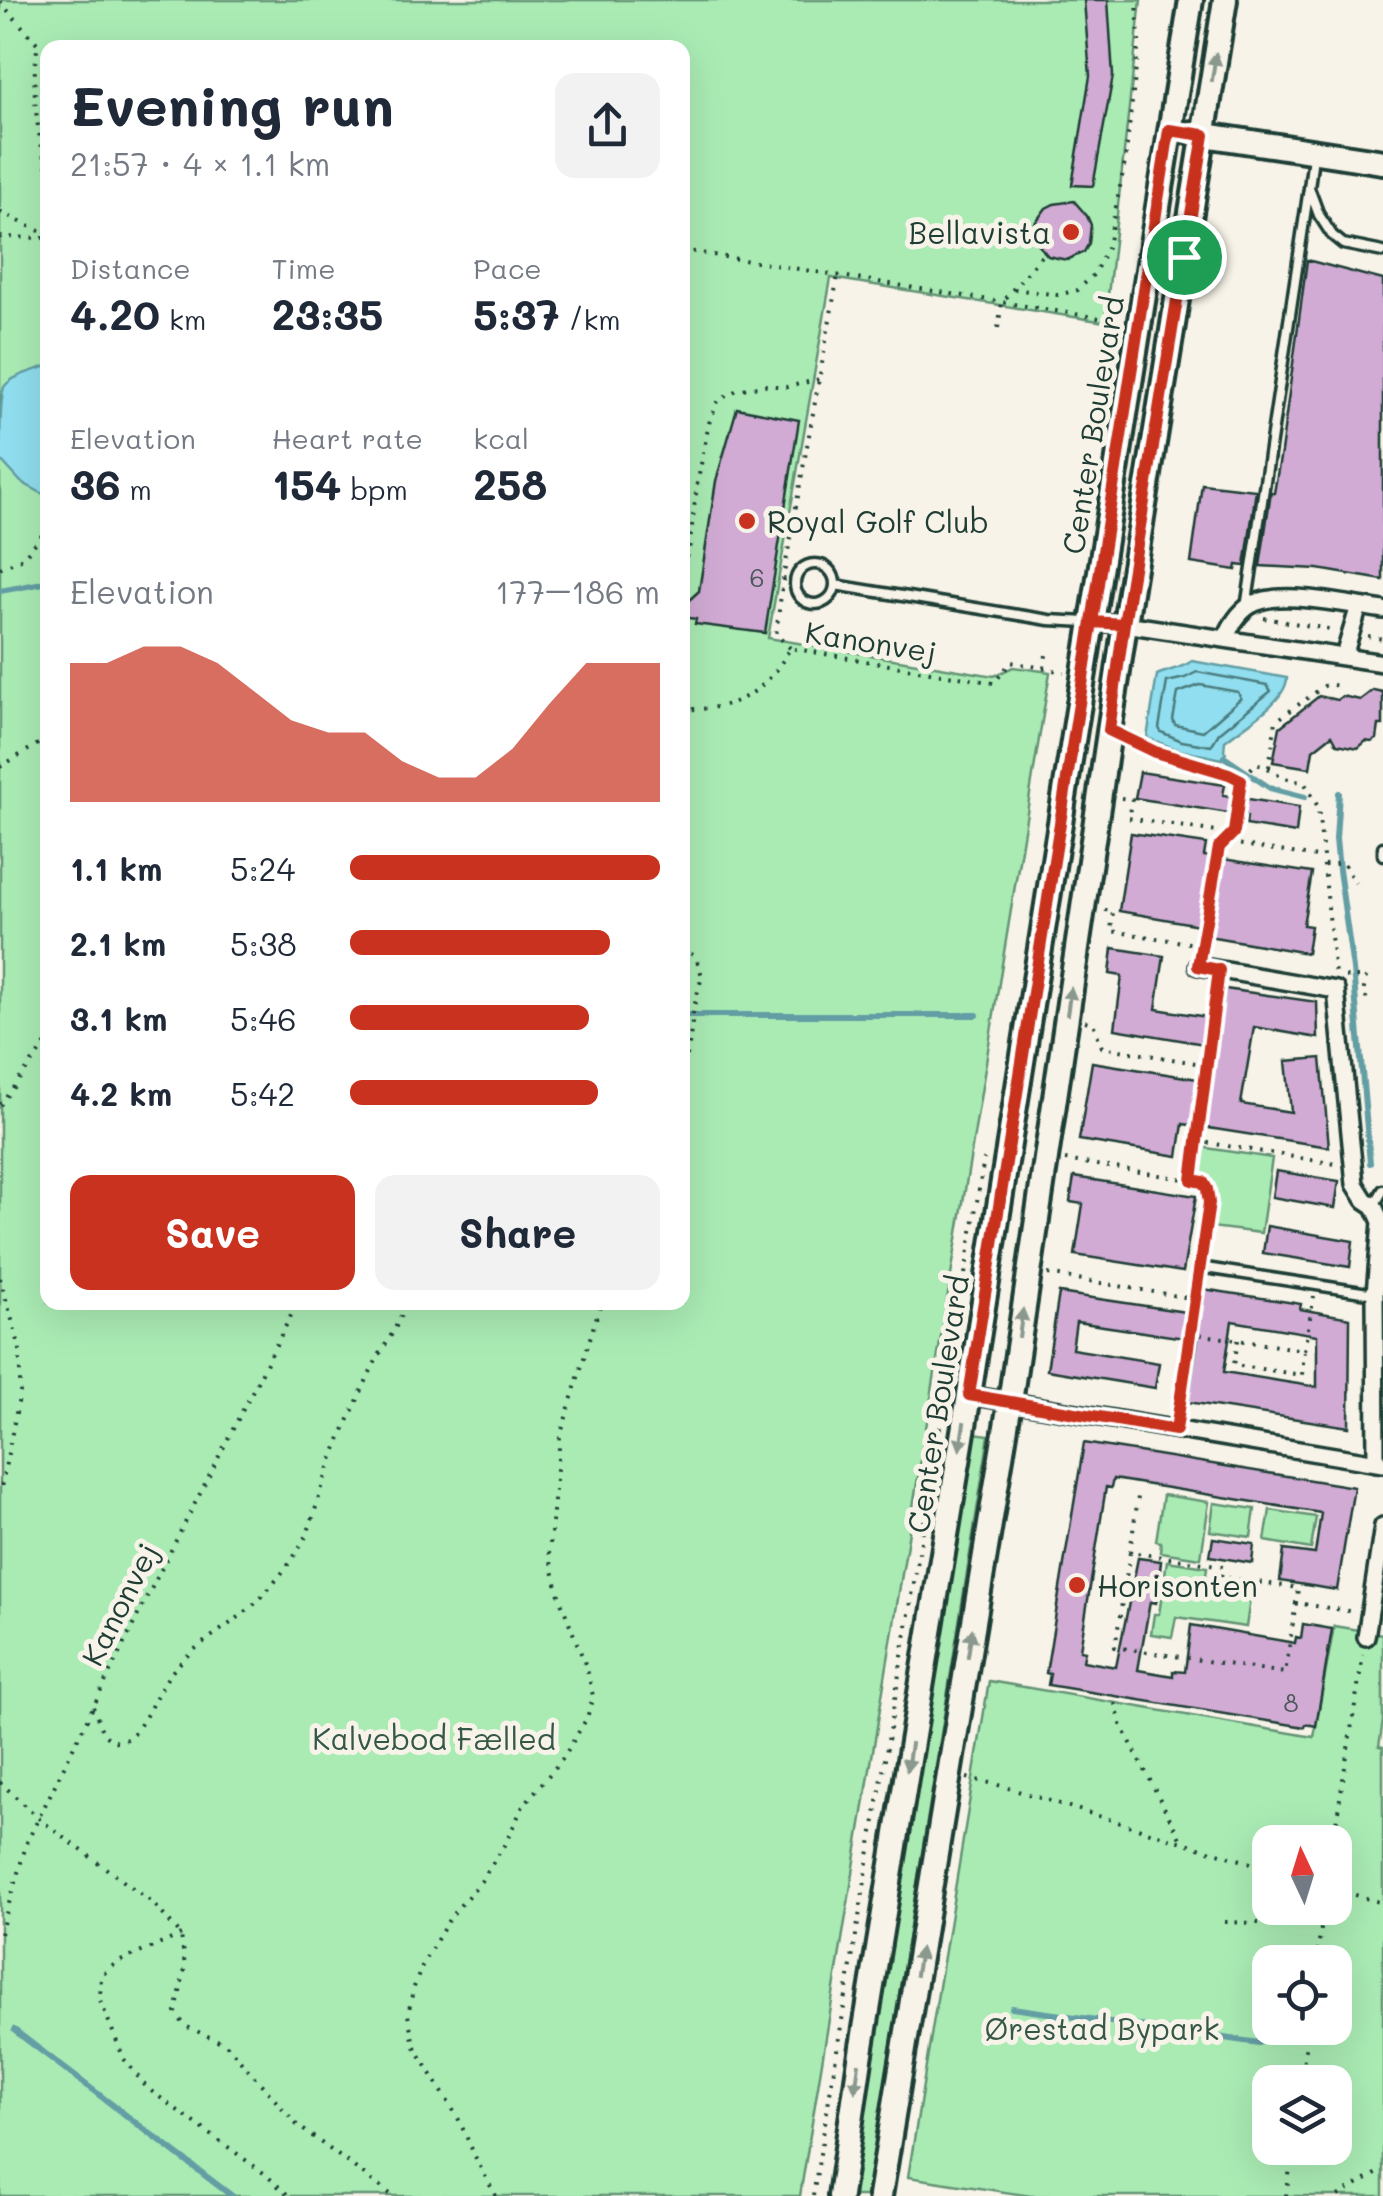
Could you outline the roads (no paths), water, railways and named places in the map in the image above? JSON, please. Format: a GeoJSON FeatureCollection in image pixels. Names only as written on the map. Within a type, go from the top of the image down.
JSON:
{"type":"FeatureCollection","features":[{"type":"Feature","properties":{"kind":"street","name":"Center Boulevard"},"geometry":{"type":"LineString","coordinates":[[840,2196],[1191,0]]}},
{"type":"Feature","properties":{"kind":"street"},"geometry":{"type":"LineString","coordinates":[[880,2196],[1010,1402],[1124,624],[1225,0]]}},
{"type":"Feature","properties":{"kind":"street"},"geometry":{"type":"LineString","coordinates":[[1169,130],[1383,162]]}},
{"type":"Feature","properties":{"kind":"street"},"geometry":{"type":"LineString","coordinates":[[1224,639],[1233,621],[1254,603],[1284,597],[1383,610]]}},
{"type":"Feature","properties":{"kind":"street"},"geometry":{"type":"LineString","coordinates":[[1344,656],[1359,606]]}},
{"type":"Feature","properties":{"kind":"street"},"geometry":{"type":"LineString","coordinates":[[1092,622],[1383,663]]}},
{"type":"Feature","properties":{"kind":"street"},"geometry":{"type":"LineString","coordinates":[[969,1395],[1380,1464],[1380,1222],[1374,1206],[1354,1184],[1341,983],[1198,966]]}},
{"type":"Feature","properties":{"kind":"street"},"geometry":{"type":"LineString","coordinates":[[1366,1638],[1383,1526]]}},
{"type":"Feature","properties":{"kind":"lane"},"geometry":{"type":"LineString","coordinates":[[1246,609],[1314,151]]}},
{"type":"Feature","properties":{"kind":"lane"},"geometry":{"type":"LineString","coordinates":[[1308,188],[1332,235],[1343,244],[1383,252]]}},
{"type":"Feature","properties":{"kind":"lane"},"geometry":{"type":"LineString","coordinates":[[817,564],[828,568],[835,585],[825,602],[812,604],[797,593],[795,581],[805,566],[817,564]]}},
{"type":"Feature","properties":{"kind":"lane"},"geometry":{"type":"LineString","coordinates":[[835,585],[1050,620],[1092,622]]}},
{"type":"Feature","properties":{"kind":"lane"},"geometry":{"type":"LineString","coordinates":[[1383,847],[1383,855]]}},
{"type":"Feature","properties":{"kind":"lane"},"geometry":{"type":"LineString","coordinates":[[1374,1206],[1383,1190]]}},
{"type":"Feature","properties":{"kind":"lane"},"geometry":{"type":"LineString","coordinates":[[1200,1267],[1379,1294]]}},
{"type":"Feature","properties":{"kind":"water"},"geometry":{"type":"Polygon","coordinates":[[[40,369],[40,492],[21,482],[0,459],[4,387],[18,376],[40,369]]]}},
{"type":"Feature","properties":{"kind":"water"},"geometry":{"type":"Polygon","coordinates":[[[1192,661],[1287,678],[1272,705],[1225,741],[1222,759],[1147,738],[1157,675],[1192,661]]]}},
{"type":"Feature","properties":{"kind":"waterway"},"geometry":{"type":"LineString","coordinates":[[0,591],[40,584]]}},
{"type":"Feature","properties":{"kind":"waterway"},"geometry":{"type":"LineString","coordinates":[[1224,757],[1270,788],[1305,797]]}},
{"type":"Feature","properties":{"kind":"waterway"},"geometry":{"type":"LineString","coordinates":[[1339,793],[1336,839],[1353,969],[1370,1163]]}},
{"type":"Feature","properties":{"kind":"waterway"},"geometry":{"type":"LineString","coordinates":[[690,1015],[977,1015]]}},
{"type":"Feature","properties":{"kind":"waterway"},"geometry":{"type":"LineString","coordinates":[[1012,2008],[1252,2042]]}},
{"type":"Feature","properties":{"kind":"waterway"},"geometry":{"type":"LineString","coordinates":[[14,2030],[232,2196]]}},
{"type":"Feature","properties":{"kind":"place","name":"Bellavista"},"geometry":{"type":"Point","coordinates":[1071,232]}},
{"type":"Feature","properties":{"kind":"place","name":"Royal Golf Club"},"geometry":{"type":"Point","coordinates":[747,521]}},
{"type":"Feature","properties":{"kind":"place","name":"Horisonten"},"geometry":{"type":"Point","coordinates":[1077,1585]}},
{"type":"Feature","properties":{"kind":"park label","name":"Kalvebod Fælled"},"geometry":{"type":"Point","coordinates":[434,1738]}},
{"type":"Feature","properties":{"kind":"park label","name":"Ørestad Bypark"},"geometry":{"type":"Point","coordinates":[1102,2028]}}]}
